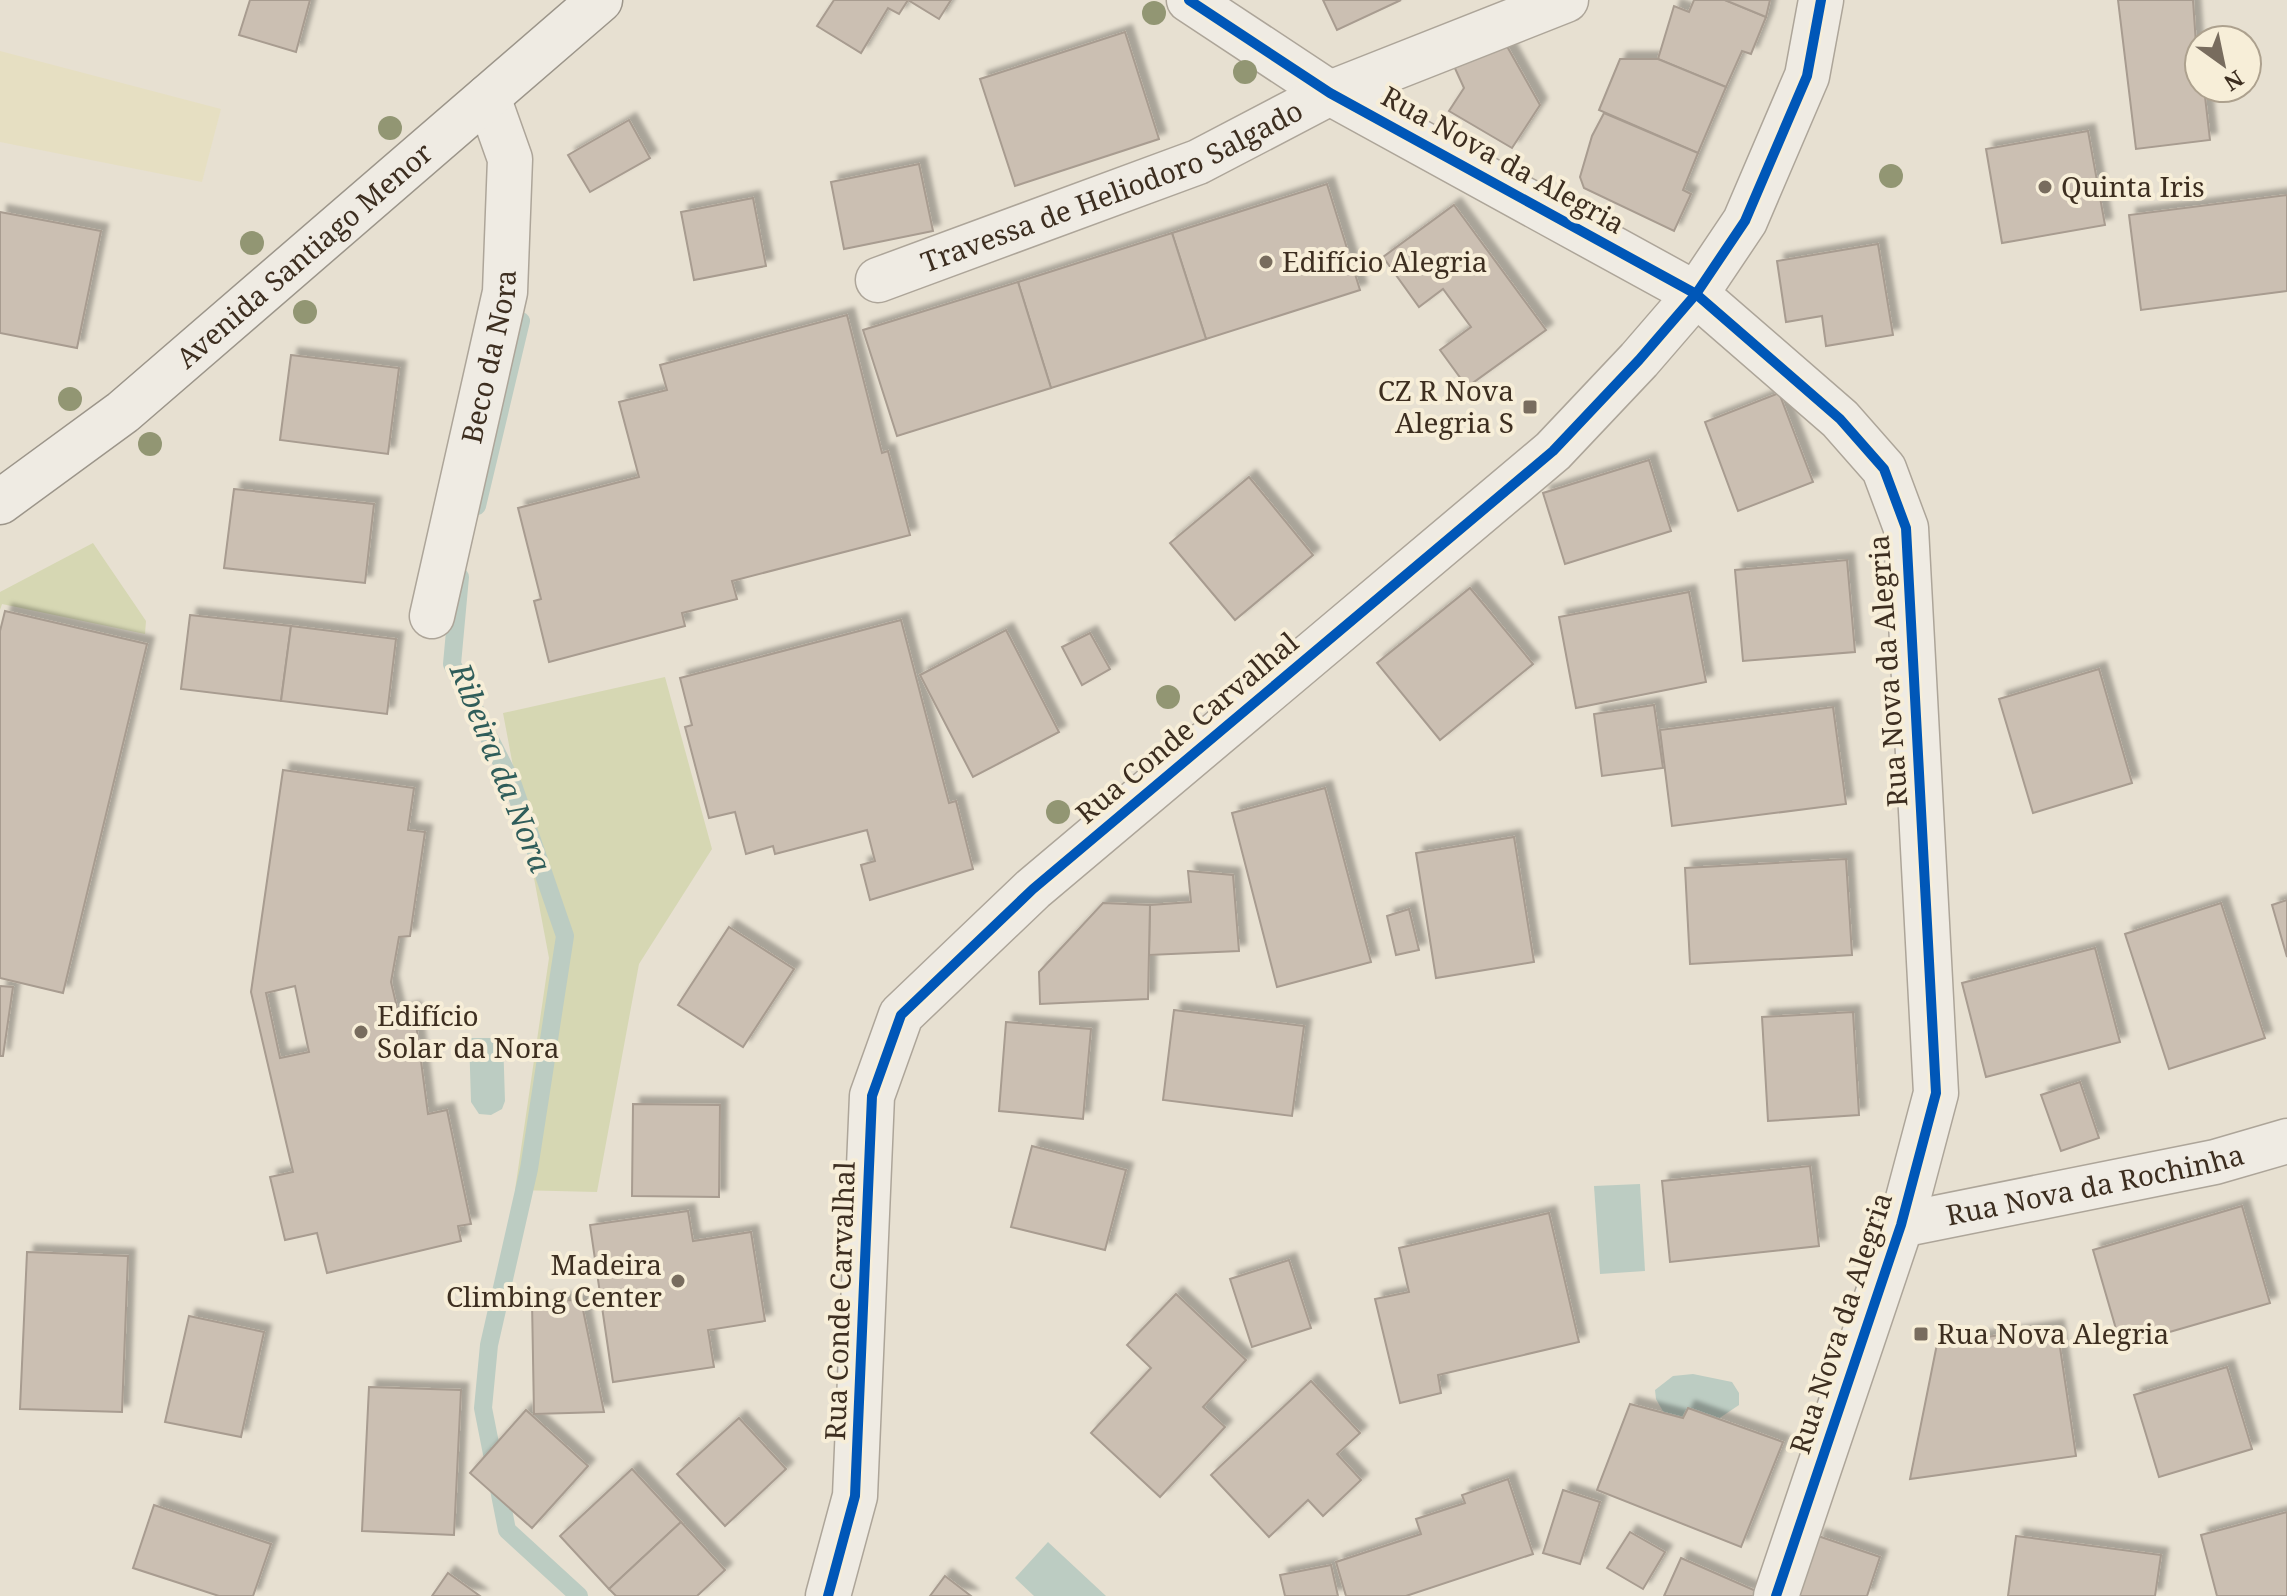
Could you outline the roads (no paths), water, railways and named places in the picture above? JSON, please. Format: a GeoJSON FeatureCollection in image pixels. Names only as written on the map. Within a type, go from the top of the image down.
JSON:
{"type":"FeatureCollection","features":[{"type":"Feature","properties":{"kind":"street","name":"Avenida Santiago Menor"},"geometry":{"type":"LineString","coordinates":[[0,502],[123,412],[600,0]]}},
{"type":"Feature","properties":{"kind":"street","name":"Rua Nova da Alegria"},"geometry":{"type":"LineString","coordinates":[[1189,0],[1330,93],[1696,294],[1840,419],[1884,469],[1906,528],[1936,1093],[1901,1225],[1776,1596]]}},
{"type":"Feature","properties":{"kind":"street","name":"Travessa de Heliodoro Salgado"},"geometry":{"type":"LineString","coordinates":[[878,280],[1198,162],[1330,93],[1566,0]]}},
{"type":"Feature","properties":{"kind":"street","name":"Rua Conde Carvalhal"},"geometry":{"type":"LineString","coordinates":[[828,1596],[855,1496],[872,1096],[901,1015],[1033,889],[1553,451],[1696,294],[1745,221],[1807,76],[1821,0]]}},
{"type":"Feature","properties":{"kind":"street","name":"Beco da Nora"},"geometry":{"type":"LineString","coordinates":[[432,616],[505,292],[510,159],[488,97]]}},
{"type":"Feature","properties":{"kind":"street","name":"Rua Nova da Rochinha"},"geometry":{"type":"LineString","coordinates":[[1901,1225],[2215,1162],[2287,1141]]}},
{"type":"Feature","properties":{"kind":"waterway","name":"Ribeira da Nora"},"geometry":{"type":"LineString","coordinates":[[477,506],[521,321]]}},
{"type":"Feature","properties":{"kind":"waterway","name":"Ribeira da Nora"},"geometry":{"type":"LineString","coordinates":[[460,577],[452,664],[513,785],[565,936],[529,1169],[489,1345],[483,1408],[507,1530],[579,1596]]}},
{"type":"Feature","properties":{"kind":"place","name":"Quinta Iris"},"geometry":{"type":"Point","coordinates":[2045,187]}},
{"type":"Feature","properties":{"kind":"place","name":"Edifício Alegria"},"geometry":{"type":"Point","coordinates":[1266,262]}},
{"type":"Feature","properties":{"kind":"place","name":"CZ R Nova Alegria S"},"geometry":{"type":"Point","coordinates":[1530,407]}},
{"type":"Feature","properties":{"kind":"place","name":"Edifício Solar da Nora"},"geometry":{"type":"Point","coordinates":[361,1032]}},
{"type":"Feature","properties":{"kind":"place","name":"Madeira Climbing Center"},"geometry":{"type":"Point","coordinates":[678,1281]}},
{"type":"Feature","properties":{"kind":"place","name":"Rua Nova Alegria"},"geometry":{"type":"Point","coordinates":[1921,1334]}}]}
